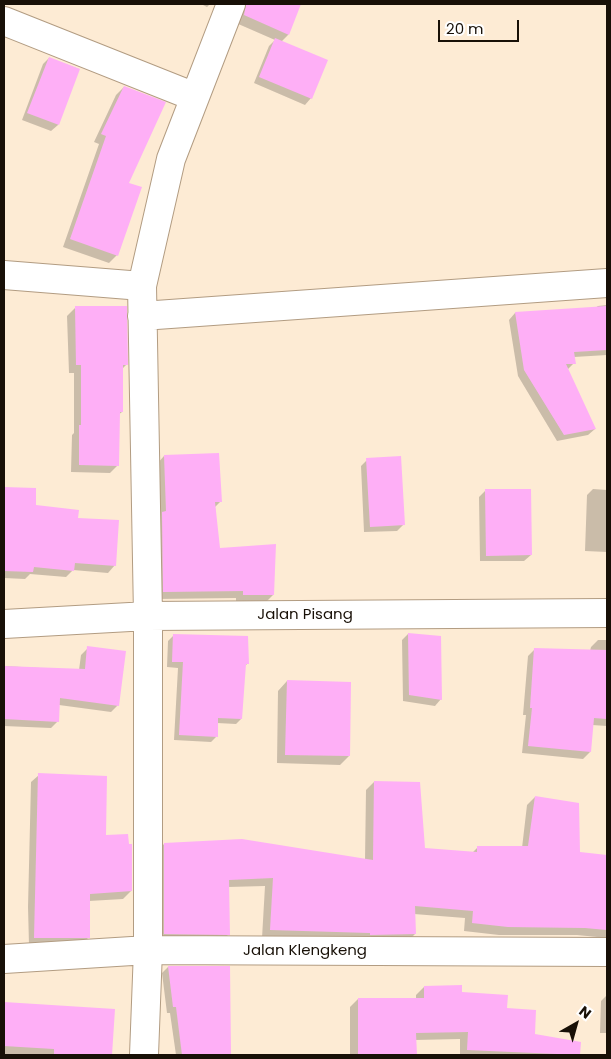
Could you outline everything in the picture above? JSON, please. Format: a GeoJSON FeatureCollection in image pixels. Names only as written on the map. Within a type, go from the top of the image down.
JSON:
{"type":"FeatureCollection","features":[{"type":"Feature","properties":{"kind":"street"},"geometry":{"type":"LineString","coordinates":[[144,1055],[148,950],[148,616],[142,286],[171,159],[231,4]]}},
{"type":"Feature","properties":{"kind":"street"},"geometry":{"type":"LineString","coordinates":[[4,21],[195,97]]}},
{"type":"Feature","properties":{"kind":"street"},"geometry":{"type":"LineString","coordinates":[[4,275],[142,286]]}},
{"type":"Feature","properties":{"kind":"street"},"geometry":{"type":"LineString","coordinates":[[142,316],[607,283]]}},
{"type":"Feature","properties":{"kind":"street","name":"Jalan Pisang"},"geometry":{"type":"LineString","coordinates":[[4,624],[148,616],[607,613]]}},
{"type":"Feature","properties":{"kind":"street","name":"Jalan Klengkeng"},"geometry":{"type":"LineString","coordinates":[[4,959],[148,950],[607,952]]}},
{"type":"Feature","properties":{"kind":"building"},"geometry":{"type":"Polygon","coordinates":[[[246,4],[301,4],[289,35],[244,15],[246,4]]]}},
{"type":"Feature","properties":{"kind":"building"},"geometry":{"type":"Polygon","coordinates":[[[275,38],[328,60],[312,99],[259,77],[275,38]]]}},
{"type":"Feature","properties":{"kind":"building"},"geometry":{"type":"Polygon","coordinates":[[[49,57],[80,69],[59,125],[27,113],[49,57]]]}},
{"type":"Feature","properties":{"kind":"building"},"geometry":{"type":"Polygon","coordinates":[[[124,86],[166,102],[129,183],[142,187],[118,256],[70,239],[106,136],[101,134],[124,86]]]}},
{"type":"Feature","properties":{"kind":"building"},"geometry":{"type":"Polygon","coordinates":[[[75,306],[127,306],[128,365],[123,365],[123,412],[120,412],[119,466],[79,465],[81,365],[76,365],[75,306]]]}},
{"type":"Feature","properties":{"kind":"building"},"geometry":{"type":"Polygon","coordinates":[[[607,306],[607,350],[574,352],[576,364],[566,364],[596,429],[564,435],[524,370],[515,312],[607,306]]]}},
{"type":"Feature","properties":{"kind":"building"},"geometry":{"type":"Polygon","coordinates":[[[219,453],[222,502],[215,502],[220,548],[276,544],[274,595],[243,595],[243,591],[163,592],[162,512],[166,511],[164,455],[219,453]]]}},
{"type":"Feature","properties":{"kind":"building"},"geometry":{"type":"Polygon","coordinates":[[[401,456],[405,525],[370,527],[366,458],[401,456]]]}},
{"type":"Feature","properties":{"kind":"building"},"geometry":{"type":"Polygon","coordinates":[[[4,487],[36,488],[36,505],[79,510],[78,518],[119,520],[116,566],[75,563],[74,571],[34,567],[33,572],[4,571],[4,487]]]}},
{"type":"Feature","properties":{"kind":"building"},"geometry":{"type":"Polygon","coordinates":[[[485,489],[531,489],[532,555],[486,556],[485,489]]]}},
{"type":"Feature","properties":{"kind":"building"},"geometry":{"type":"Polygon","coordinates":[[[408,633],[441,636],[442,700],[409,695],[408,633]]]}},
{"type":"Feature","properties":{"kind":"building"},"geometry":{"type":"Polygon","coordinates":[[[173,634],[248,636],[249,664],[246,664],[242,719],[218,718],[218,737],[179,735],[183,662],[172,662],[173,634]]]}},
{"type":"Feature","properties":{"kind":"building"},"geometry":{"type":"Polygon","coordinates":[[[87,646],[126,651],[119,706],[60,698],[59,722],[4,719],[4,666],[85,669],[87,646]]]}},
{"type":"Feature","properties":{"kind":"building"},"geometry":{"type":"Polygon","coordinates":[[[534,648],[607,650],[607,719],[594,718],[591,752],[528,746],[532,708],[530,708],[534,648]]]}},
{"type":"Feature","properties":{"kind":"building"},"geometry":{"type":"Polygon","coordinates":[[[287,680],[351,682],[350,756],[285,755],[287,680]]]}},
{"type":"Feature","properties":{"kind":"building"},"geometry":{"type":"Polygon","coordinates":[[[38,773],[107,776],[106,835],[128,834],[129,844],[132,844],[132,891],[90,894],[90,938],[34,938],[38,773]]]}},
{"type":"Feature","properties":{"kind":"building"},"geometry":{"type":"Polygon","coordinates":[[[374,781],[420,782],[425,848],[477,852],[477,846],[528,846],[535,796],[579,803],[580,852],[607,855],[607,930],[508,927],[472,923],[473,911],[415,906],[416,934],[370,935],[370,933],[270,930],[273,878],[229,880],[230,935],[164,934],[164,843],[242,839],[373,860],[374,781]]]}},
{"type":"Feature","properties":{"kind":"building"},"geometry":{"type":"Polygon","coordinates":[[[168,966],[230,966],[231,1055],[182,1055],[176,1007],[173,1007],[168,966]]]}},
{"type":"Feature","properties":{"kind":"building"},"geometry":{"type":"Polygon","coordinates":[[[462,985],[462,992],[508,995],[507,1008],[536,1010],[535,1034],[581,1042],[580,1055],[467,1050],[468,1032],[416,1033],[417,1055],[358,1055],[358,998],[424,998],[424,986],[462,985]]]}},
{"type":"Feature","properties":{"kind":"building"},"geometry":{"type":"Polygon","coordinates":[[[4,1002],[115,1009],[112,1055],[54,1055],[54,1049],[4,1046],[4,1002]]]}}]}
